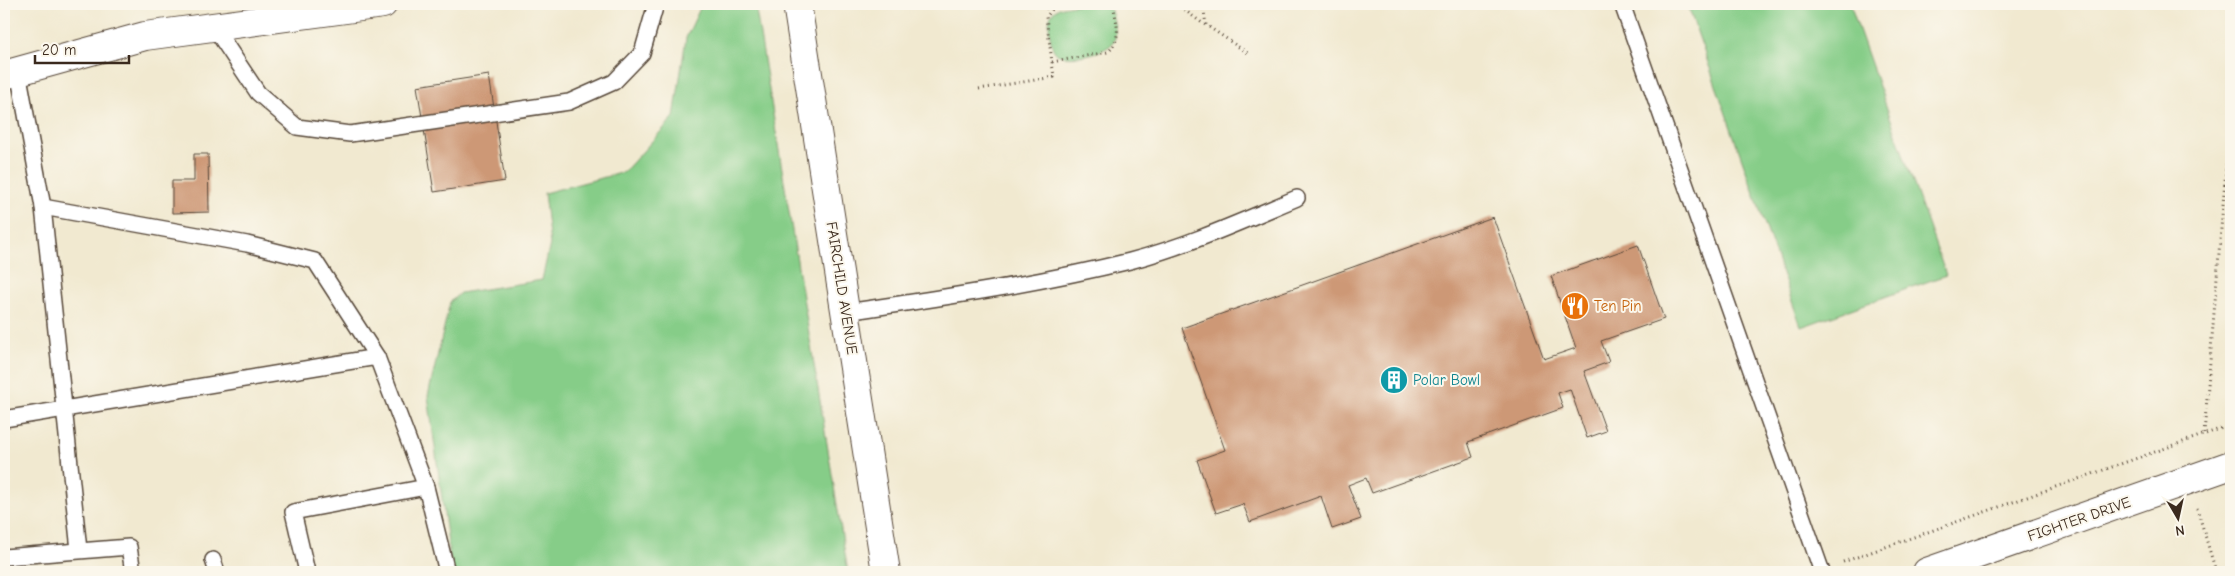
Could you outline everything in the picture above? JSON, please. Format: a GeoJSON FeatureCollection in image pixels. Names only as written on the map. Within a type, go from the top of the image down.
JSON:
{"type":"FeatureCollection","features":[{"type":"Feature","properties":{"kind":"street"},"geometry":{"type":"LineString","coordinates":[[11,73],[145,36],[383,4]]}},
{"type":"Feature","properties":{"kind":"street","name":"FAIRCHILD AVENUE"},"geometry":{"type":"LineString","coordinates":[[797,4],[886,572]]}},
{"type":"Feature","properties":{"kind":"street","name":"FIGHTER DRIVE"},"geometry":{"type":"LineString","coordinates":[[1927,572],[2231,465]]}},
{"type":"Feature","properties":{"kind":"lane"},"geometry":{"type":"LineString","coordinates":[[214,27],[258,93],[297,128],[350,134],[569,102],[614,82],[642,53],[656,4]]}},
{"type":"Feature","properties":{"kind":"lane"},"geometry":{"type":"LineString","coordinates":[[1622,4],[1822,571]]}},
{"type":"Feature","properties":{"kind":"lane"},"geometry":{"type":"LineString","coordinates":[[11,73],[43,207],[79,550]]}},
{"type":"Feature","properties":{"kind":"lane"},"geometry":{"type":"LineString","coordinates":[[846,312],[959,296],[1131,261],[1197,240],[1297,198]]}},
{"type":"Feature","properties":{"kind":"lane"},"geometry":{"type":"LineString","coordinates":[[43,207],[246,244],[315,261],[377,357],[426,487],[447,572]]}},
{"type":"Feature","properties":{"kind":"lane"},"geometry":{"type":"LineString","coordinates":[[4,419],[377,357]]}},
{"type":"Feature","properties":{"kind":"lane"},"geometry":{"type":"LineString","coordinates":[[306,572],[293,512],[426,487]]}},
{"type":"Feature","properties":{"kind":"lane"},"geometry":{"type":"LineString","coordinates":[[4,557],[129,547],[133,572]]}},
{"type":"Feature","properties":{"kind":"path"},"geometry":{"type":"LineString","coordinates":[[1044,4],[1049,11]]}},
{"type":"Feature","properties":{"kind":"path"},"geometry":{"type":"LineString","coordinates":[[979,88],[1054,77],[1046,18],[1049,11],[1055,6],[1062,4]]}},
{"type":"Feature","properties":{"kind":"path"},"geometry":{"type":"LineString","coordinates":[[1052,62],[1108,52],[1114,47],[1118,35],[1113,4]]}},
{"type":"Feature","properties":{"kind":"path"},"geometry":{"type":"LineString","coordinates":[[1176,4],[1249,54]]}},
{"type":"Feature","properties":{"kind":"path"},"geometry":{"type":"LineString","coordinates":[[1203,4],[1206,25]]}},
{"type":"Feature","properties":{"kind":"path"},"geometry":{"type":"LineString","coordinates":[[2204,434],[2231,108]]}},
{"type":"Feature","properties":{"kind":"path"},"geometry":{"type":"LineString","coordinates":[[1822,571],[2231,425]]}},
{"type":"Feature","properties":{"kind":"path"},"geometry":{"type":"LineString","coordinates":[[2197,508],[2216,572]]}},
{"type":"Feature","properties":{"kind":"green space"},"geometry":{"type":"Polygon","coordinates":[[[702,4],[755,4],[848,572],[452,572],[428,396],[450,302],[460,293],[542,280],[550,244],[544,193],[624,172],[674,117],[686,38],[702,4]]]}},
{"type":"Feature","properties":{"kind":"green space"},"geometry":{"type":"Polygon","coordinates":[[[1103,4],[1111,10],[1115,30],[1114,41],[1105,49],[1088,55],[1070,57],[1057,54],[1053,48],[1050,36],[1049,26],[1052,13],[1067,6],[1103,4]]]}},
{"type":"Feature","properties":{"kind":"green space"},"geometry":{"type":"Polygon","coordinates":[[[1693,4],[1850,4],[1946,275],[1801,327],[1688,6],[1693,4]]]}},
{"type":"Feature","properties":{"kind":"building"},"geometry":{"type":"Polygon","coordinates":[[[489,75],[505,181],[434,192],[417,86],[489,75]]]}},
{"type":"Feature","properties":{"kind":"building"},"geometry":{"type":"Polygon","coordinates":[[[194,154],[208,154],[209,212],[172,213],[172,181],[194,181],[194,154]]]}},
{"type":"Feature","properties":{"kind":"building","name":"Polar Bowl"},"geometry":{"type":"Polygon","coordinates":[[[1493,217],[1544,359],[1576,348],[1551,276],[1638,245],[1664,319],[1601,341],[1609,362],[1584,371],[1606,431],[1587,438],[1570,389],[1558,393],[1563,408],[1468,442],[1473,457],[1372,493],[1366,478],[1348,485],[1361,519],[1332,529],[1321,496],[1250,522],[1243,504],[1216,513],[1197,460],[1225,450],[1182,328],[1493,217]]]}},
{"type":"Feature","properties":{"kind":"place","name":"Ten Pin"},"geometry":{"type":"Point","coordinates":[1575,306]}},
{"type":"Feature","properties":{"kind":"place","name":"Polar Bowl"},"geometry":{"type":"Point","coordinates":[1394,380]}}]}
